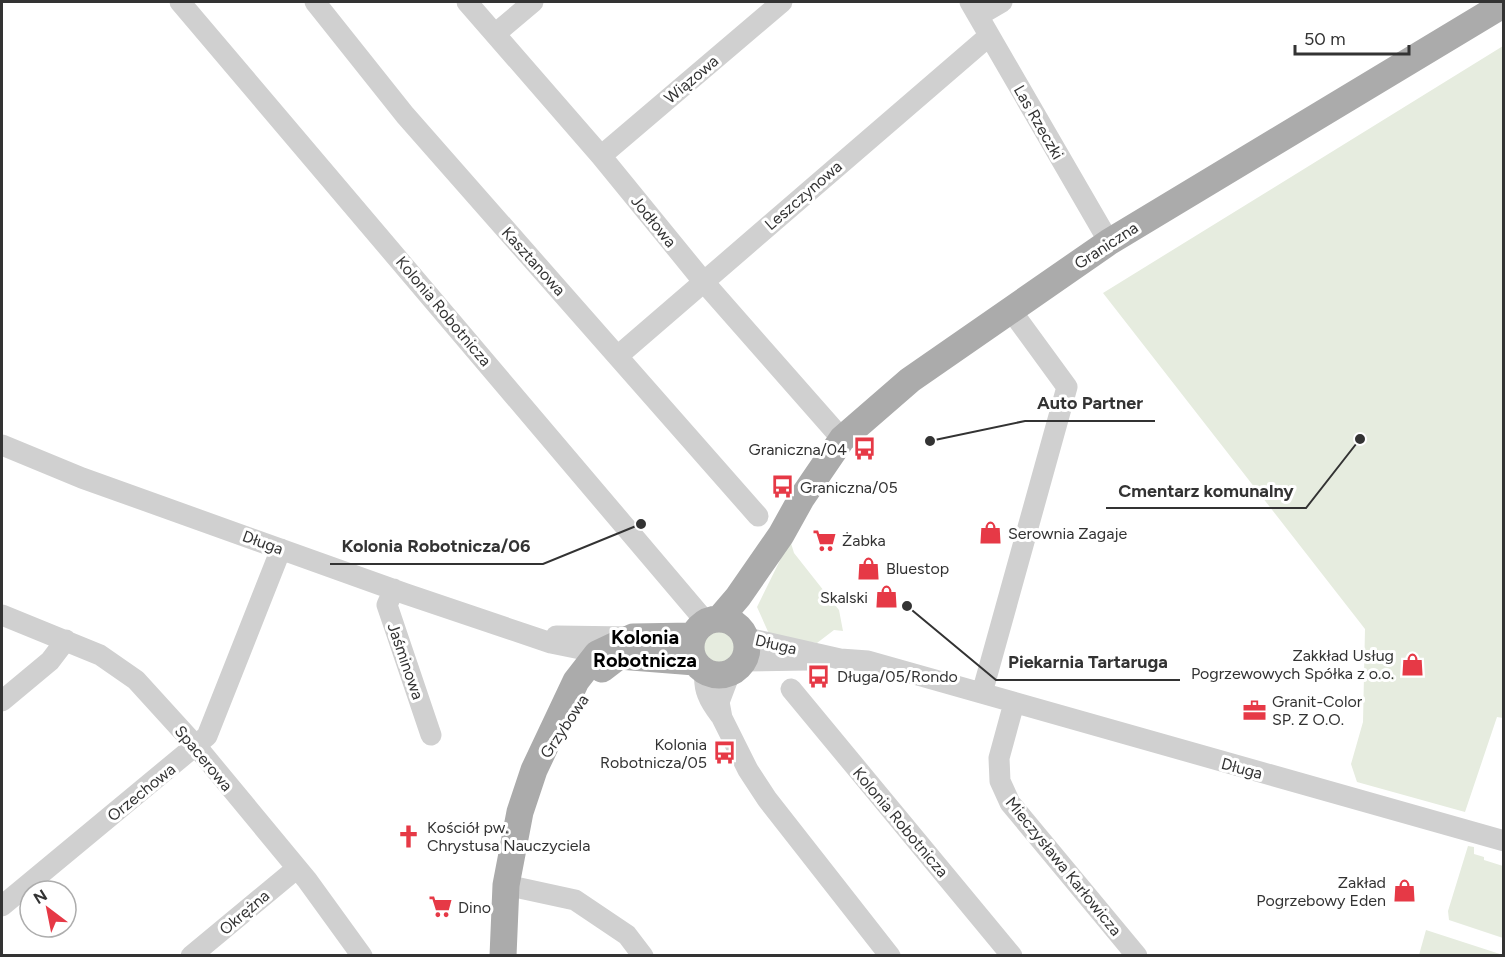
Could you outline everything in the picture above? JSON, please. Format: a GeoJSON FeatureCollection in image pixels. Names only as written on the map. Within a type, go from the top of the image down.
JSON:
{"type":"FeatureCollection","features":[{"type":"Feature","properties":{"kind":"main road","name":"Graniczna"},"geometry":{"type":"LineString","coordinates":[[720,645],[768,554],[842,439],[910,380],[1109,242],[1503,4]]}},
{"type":"Feature","properties":{"kind":"main road","name":"Długa"},"geometry":{"type":"LineString","coordinates":[[616,649],[720,645]]}},
{"type":"Feature","properties":{"kind":"main road","name":"Grzybowa"},"geometry":{"type":"LineString","coordinates":[[503,956],[506,885],[513,841],[534,770],[576,681],[616,649]]}},
{"type":"Feature","properties":{"kind":"main road","name":"Grzybowa"},"geometry":{"type":"LineString","coordinates":[[534,770],[616,649]]}},
{"type":"Feature","properties":{"kind":"street","name":"Kolonia Robotnicza"},"geometry":{"type":"LineString","coordinates":[[180,2],[720,645]]}},
{"type":"Feature","properties":{"kind":"street","name":"Kasztanowa"},"geometry":{"type":"LineString","coordinates":[[315,2],[405,115],[619,355],[758,516]]}},
{"type":"Feature","properties":{"kind":"street","name":"Jodłowa"},"geometry":{"type":"LineString","coordinates":[[467,2],[601,156],[704,281],[842,439]]}},
{"type":"Feature","properties":{"kind":"street"},"geometry":{"type":"LineString","coordinates":[[495,34],[532,2]]}},
{"type":"Feature","properties":{"kind":"street","name":"Wiązowa"},"geometry":{"type":"LineString","coordinates":[[601,156],[782,2]]}},
{"type":"Feature","properties":{"kind":"street"},"geometry":{"type":"LineString","coordinates":[[974,8],[1002,2]]}},
{"type":"Feature","properties":{"kind":"street","name":"Las Rzeczki"},"geometry":{"type":"LineString","coordinates":[[974,8],[1109,242]]}},
{"type":"Feature","properties":{"kind":"street","name":"Leszczynowa"},"geometry":{"type":"LineString","coordinates":[[619,355],[989,36]]}},
{"type":"Feature","properties":{"kind":"street"},"geometry":{"type":"LineString","coordinates":[[982,693],[1067,387],[1010,309]]}},
{"type":"Feature","properties":{"kind":"street","name":"Długa"},"geometry":{"type":"LineString","coordinates":[[2,444],[82,478],[527,635],[560,645],[616,649]]}},
{"type":"Feature","properties":{"kind":"street","name":"Orzechowa"},"geometry":{"type":"LineString","coordinates":[[2,906],[207,736],[281,549]]}},
{"type":"Feature","properties":{"kind":"street","name":"Jaśminowa"},"geometry":{"type":"LineString","coordinates":[[394,589],[387,605],[431,735]]}},
{"type":"Feature","properties":{"kind":"street","name":"Spacerowa"},"geometry":{"type":"LineString","coordinates":[[2,615],[66,640],[99,656],[136,680],[196,747],[332,910],[362,956]]}},
{"type":"Feature","properties":{"kind":"street","name":"Długa"},"geometry":{"type":"LineString","coordinates":[[527,635],[616,649]]}},
{"type":"Feature","properties":{"kind":"street"},"geometry":{"type":"LineString","coordinates":[[2,701],[50,661],[66,640]]}},
{"type":"Feature","properties":{"kind":"street","name":"Grzybowa"},"geometry":{"type":"LineString","coordinates":[[560,645],[572,662],[576,681]]}},
{"type":"Feature","properties":{"kind":"street","name":"Długa"},"geometry":{"type":"LineString","coordinates":[[720,645],[868,662],[1503,841]]}},
{"type":"Feature","properties":{"kind":"street"},"geometry":{"type":"LineString","coordinates":[[720,645],[721,691],[719,702],[722,718],[739,755],[766,799],[890,956]]}},
{"type":"Feature","properties":{"kind":"street","name":"Kolonia Robotnicza"},"geometry":{"type":"LineString","coordinates":[[791,689],[1012,956]]}},
{"type":"Feature","properties":{"kind":"street","name":"Mieczysława Karłowicza"},"geometry":{"type":"LineString","coordinates":[[1014,703],[999,758],[1000,781],[1010,803],[1137,956]]}},
{"type":"Feature","properties":{"kind":"street","name":"Okrężna"},"geometry":{"type":"LineString","coordinates":[[191,956],[296,869]]}},
{"type":"Feature","properties":{"kind":"street"},"geometry":{"type":"LineString","coordinates":[[506,885],[575,900],[627,935],[644,956]]}},
{"type":"Feature","properties":{"kind":"shaded area"},"geometry":{"type":"Polygon","coordinates":[[[1503,46],[1503,718],[1497,717],[1465,812],[1357,782],[1351,764],[1363,722],[1365,629],[1103,293],[1503,46]]]}},
{"type":"Feature","properties":{"kind":"shaded area"},"geometry":{"type":"Polygon","coordinates":[[[790,540],[794,553],[839,610],[843,631],[834,630],[817,643],[770,636],[757,607],[790,540]]]}},
{"type":"Feature","properties":{"kind":"shaded area"},"geometry":{"type":"Polygon","coordinates":[[[720,628],[733,633],[738,646],[733,659],[720,664],[707,659],[702,646],[707,633],[720,628]]]}},
{"type":"Feature","properties":{"kind":"shaded area"},"geometry":{"type":"Polygon","coordinates":[[[1468,846],[1474,847],[1474,854],[1484,857],[1484,860],[1503,866],[1503,938],[1449,920],[1448,911],[1468,846]]]}},
{"type":"Feature","properties":{"kind":"shaded area"},"geometry":{"type":"Polygon","coordinates":[[[1426,930],[1503,955],[1419,955],[1426,930]]]}},
{"type":"Feature","properties":{"kind":"place","name":"Cmentarz komunalny"},"geometry":{"type":"Point","coordinates":[1360,439]}},
{"type":"Feature","properties":{"kind":"place","name":"Auto Partner"},"geometry":{"type":"Point","coordinates":[930,441]}},
{"type":"Feature","properties":{"kind":"place","name":"Graniczna/04"},"geometry":{"type":"Point","coordinates":[865,449]}},
{"type":"Feature","properties":{"kind":"place","name":"Graniczna/05"},"geometry":{"type":"Point","coordinates":[782,487]}},
{"type":"Feature","properties":{"kind":"place","name":"Kolonia Robotnicza/06"},"geometry":{"type":"Point","coordinates":[641,524]}},
{"type":"Feature","properties":{"kind":"place","name":"Serownia Zagaje"},"geometry":{"type":"Point","coordinates":[990,533]}},
{"type":"Feature","properties":{"kind":"place","name":"Żabka"},"geometry":{"type":"Point","coordinates":[824,540]}},
{"type":"Feature","properties":{"kind":"place","name":"Bluestop"},"geometry":{"type":"Point","coordinates":[868,568]}},
{"type":"Feature","properties":{"kind":"place","name":"Skalski"},"geometry":{"type":"Point","coordinates":[886,597]}},
{"type":"Feature","properties":{"kind":"place","name":"Piekarnia Tartaruga"},"geometry":{"type":"Point","coordinates":[907,606]}},
{"type":"Feature","properties":{"kind":"place","name":"Zakkład Usług Pogrzewowych Spółka z o.o."},"geometry":{"type":"Point","coordinates":[1412,664]}},
{"type":"Feature","properties":{"kind":"place","name":"Długa/05/Rondo"},"geometry":{"type":"Point","coordinates":[819,676]}},
{"type":"Feature","properties":{"kind":"place","name":"Granit-Color SP. Z O.O."},"geometry":{"type":"Point","coordinates":[1254,710]}},
{"type":"Feature","properties":{"kind":"place","name":"Kolonia Robotnicza/05"},"geometry":{"type":"Point","coordinates":[725,753]}},
{"type":"Feature","properties":{"kind":"place","name":"Kościół pw. Chrystusa Nauczyciela"},"geometry":{"type":"Point","coordinates":[409,836]}},
{"type":"Feature","properties":{"kind":"place","name":"Zakład Pogrzebowy Eden"},"geometry":{"type":"Point","coordinates":[1404,891]}},
{"type":"Feature","properties":{"kind":"place","name":"Dino"},"geometry":{"type":"Point","coordinates":[440,907]}},
{"type":"Feature","properties":{"kind":"district","name":"Kolonia Robotnicza"},"geometry":{"type":"Point","coordinates":[645,648]}}]}
